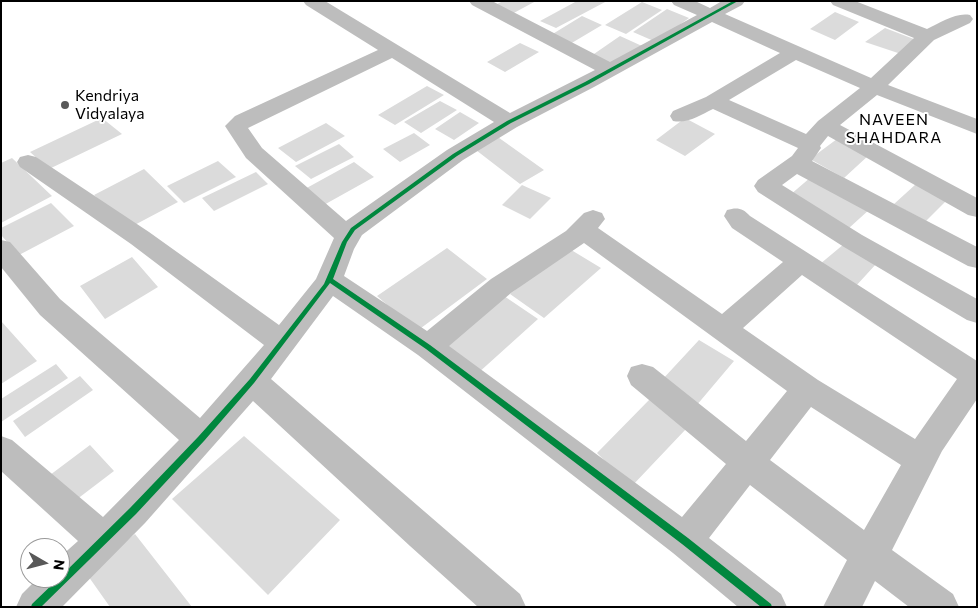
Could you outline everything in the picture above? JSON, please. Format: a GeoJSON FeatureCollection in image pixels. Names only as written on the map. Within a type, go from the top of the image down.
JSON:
{"type":"FeatureCollection","features":[{"type":"Feature","properties":{"kind":"street"},"geometry":{"type":"LineString","coordinates":[[312,1],[509,122]]}},
{"type":"Feature","properties":{"kind":"street"},"geometry":{"type":"LineString","coordinates":[[478,1],[609,70]]}},
{"type":"Feature","properties":{"kind":"street"},"geometry":{"type":"LineString","coordinates":[[680,1],[874,87],[977,127]]}},
{"type":"Feature","properties":{"kind":"street"},"geometry":{"type":"LineString","coordinates":[[35,607],[103,540],[252,382],[330,280],[347,236],[394,198],[454,155],[509,122],[588,83],[736,1]]}},
{"type":"Feature","properties":{"kind":"street"},"geometry":{"type":"LineString","coordinates":[[839,1],[927,36]]}},
{"type":"Feature","properties":{"kind":"street"},"geometry":{"type":"LineString","coordinates":[[969,15],[927,36],[874,87],[826,126],[804,153],[766,186],[854,241],[977,312]]}},
{"type":"Feature","properties":{"kind":"street"},"geometry":{"type":"LineString","coordinates":[[347,236],[254,153],[236,126],[251,117],[394,50]]}},
{"type":"Feature","properties":{"kind":"street"},"geometry":{"type":"LineString","coordinates":[[681,116],[713,101],[795,52]]}},
{"type":"Feature","properties":{"kind":"street"},"geometry":{"type":"LineString","coordinates":[[713,101],[804,153]]}},
{"type":"Feature","properties":{"kind":"street"},"geometry":{"type":"LineString","coordinates":[[826,126],[977,208]]}},
{"type":"Feature","properties":{"kind":"street"},"geometry":{"type":"LineString","coordinates":[[804,153],[802,167],[977,259]]}},
{"type":"Feature","properties":{"kind":"street"},"geometry":{"type":"LineString","coordinates":[[28,162],[140,238],[281,342]]}},
{"type":"Feature","properties":{"kind":"street"},"geometry":{"type":"LineString","coordinates":[[736,216],[741,222],[800,262],[976,376],[931,441],[842,607]]}},
{"type":"Feature","properties":{"kind":"street"},"geometry":{"type":"LineString","coordinates":[[428,347],[501,286],[575,236],[588,224],[722,330],[807,389],[920,460]]}},
{"type":"Feature","properties":{"kind":"street"},"geometry":{"type":"LineString","coordinates":[[1,249],[50,307],[201,438]]}},
{"type":"Feature","properties":{"kind":"street"},"geometry":{"type":"LineString","coordinates":[[722,330],[800,262]]}},
{"type":"Feature","properties":{"kind":"street"},"geometry":{"type":"LineString","coordinates":[[330,280],[428,347],[685,541],[768,607]]}},
{"type":"Feature","properties":{"kind":"street"},"geometry":{"type":"LineString","coordinates":[[642,376],[748,461],[790,498],[940,607]]}},
{"type":"Feature","properties":{"kind":"street"},"geometry":{"type":"LineString","coordinates":[[252,382],[507,607]]}},
{"type":"Feature","properties":{"kind":"street"},"geometry":{"type":"LineString","coordinates":[[685,541],[807,389]]}},
{"type":"Feature","properties":{"kind":"street"},"geometry":{"type":"LineString","coordinates":[[1,450],[103,540]]}},
{"type":"Feature","properties":{"kind":"building"},"geometry":{"type":"Polygon","coordinates":[[[503,1],[536,1],[510,15],[493,6],[503,1]]]}},
{"type":"Feature","properties":{"kind":"building"},"geometry":{"type":"Polygon","coordinates":[[[577,1],[607,1],[556,28],[540,21],[577,1]]]}},
{"type":"Feature","properties":{"kind":"building"},"geometry":{"type":"Polygon","coordinates":[[[642,2],[662,10],[626,34],[605,25],[642,2]]]}},
{"type":"Feature","properties":{"kind":"building"},"geometry":{"type":"Polygon","coordinates":[[[667,9],[689,18],[656,42],[633,32],[667,9]]]}},
{"type":"Feature","properties":{"kind":"building"},"geometry":{"type":"Polygon","coordinates":[[[835,12],[859,22],[835,40],[810,29],[835,12]]]}},
{"type":"Feature","properties":{"kind":"building"},"geometry":{"type":"Polygon","coordinates":[[[582,16],[602,25],[570,44],[551,35],[582,16]]]}},
{"type":"Feature","properties":{"kind":"building"},"geometry":{"type":"Polygon","coordinates":[[[885,28],[919,41],[901,54],[865,42],[885,28]]]}},
{"type":"Feature","properties":{"kind":"building"},"geometry":{"type":"Polygon","coordinates":[[[620,36],[642,46],[613,66],[591,56],[620,36]]]}},
{"type":"Feature","properties":{"kind":"building"},"geometry":{"type":"Polygon","coordinates":[[[520,43],[539,52],[505,72],[487,62],[520,43]]]}},
{"type":"Feature","properties":{"kind":"building"},"geometry":{"type":"Polygon","coordinates":[[[427,86],[444,95],[395,125],[378,115],[427,86]]]}},
{"type":"Feature","properties":{"kind":"building"},"geometry":{"type":"Polygon","coordinates":[[[440,101],[457,110],[421,133],[404,122],[440,101]]]}},
{"type":"Feature","properties":{"kind":"building"},"geometry":{"type":"Polygon","coordinates":[[[460,112],[479,123],[454,140],[435,129],[460,112]]]}},
{"type":"Feature","properties":{"kind":"building"},"geometry":{"type":"Polygon","coordinates":[[[102,118],[122,134],[49,169],[30,152],[102,118]]]}},
{"type":"Feature","properties":{"kind":"building"},"geometry":{"type":"Polygon","coordinates":[[[685,118],[715,134],[685,156],[656,140],[685,118]]]}},
{"type":"Feature","properties":{"kind":"building"},"geometry":{"type":"Polygon","coordinates":[[[326,123],[345,136],[296,162],[278,148],[326,123]]]}},
{"type":"Feature","properties":{"kind":"building"},"geometry":{"type":"Polygon","coordinates":[[[414,133],[430,145],[400,162],[383,149],[414,133]]]}},
{"type":"Feature","properties":{"kind":"building"},"geometry":{"type":"Polygon","coordinates":[[[495,135],[544,170],[520,184],[472,147],[495,135]]]}},
{"type":"Feature","properties":{"kind":"building"},"geometry":{"type":"Polygon","coordinates":[[[837,139],[869,155],[844,178],[810,159],[837,139]]]}},
{"type":"Feature","properties":{"kind":"building"},"geometry":{"type":"Polygon","coordinates":[[[339,144],[354,157],[311,179],[295,166],[339,144]]]}},
{"type":"Feature","properties":{"kind":"building"},"geometry":{"type":"Polygon","coordinates":[[[12,158],[52,196],[1,223],[1,163],[12,158]]]}},
{"type":"Feature","properties":{"kind":"building"},"geometry":{"type":"Polygon","coordinates":[[[218,161],[236,177],[184,203],[167,186],[218,161]]]}},
{"type":"Feature","properties":{"kind":"building"},"geometry":{"type":"Polygon","coordinates":[[[354,162],[374,177],[322,206],[303,190],[354,162]]]}},
{"type":"Feature","properties":{"kind":"building"},"geometry":{"type":"Polygon","coordinates":[[[144,169],[178,202],[127,229],[94,195],[144,169]]]}},
{"type":"Feature","properties":{"kind":"building"},"geometry":{"type":"Polygon","coordinates":[[[256,172],[268,184],[214,211],[202,198],[256,172]]]}},
{"type":"Feature","properties":{"kind":"building"},"geometry":{"type":"Polygon","coordinates":[[[811,177],[870,209],[849,228],[790,195],[811,177]]]}},
{"type":"Feature","properties":{"kind":"building"},"geometry":{"type":"Polygon","coordinates":[[[916,184],[947,200],[926,221],[894,204],[916,184]]]}},
{"type":"Feature","properties":{"kind":"building"},"geometry":{"type":"Polygon","coordinates":[[[522,185],[551,198],[530,219],[502,205],[522,185]]]}},
{"type":"Feature","properties":{"kind":"building"},"geometry":{"type":"Polygon","coordinates":[[[51,203],[74,226],[19,255],[1,235],[1,228],[51,203]]]}},
{"type":"Feature","properties":{"kind":"building"},"geometry":{"type":"Polygon","coordinates":[[[844,244],[877,263],[855,287],[820,264],[844,244]]]}},
{"type":"Feature","properties":{"kind":"building"},"geometry":{"type":"Polygon","coordinates":[[[447,248],[487,279],[417,331],[377,296],[447,248]]]}},
{"type":"Feature","properties":{"kind":"building"},"geometry":{"type":"Polygon","coordinates":[[[568,248],[601,268],[544,318],[510,294],[568,248]]]}},
{"type":"Feature","properties":{"kind":"building"},"geometry":{"type":"Polygon","coordinates":[[[132,257],[158,287],[105,319],[80,286],[132,257]]]}},
{"type":"Feature","properties":{"kind":"building"},"geometry":{"type":"Polygon","coordinates":[[[504,296],[538,319],[477,374],[442,348],[504,296]]]}},
{"type":"Feature","properties":{"kind":"building"},"geometry":{"type":"Polygon","coordinates":[[[1,321],[37,361],[1,384],[1,321]]]}},
{"type":"Feature","properties":{"kind":"building"},"geometry":{"type":"Polygon","coordinates":[[[699,340],[734,361],[696,406],[661,381],[699,340]]]}},
{"type":"Feature","properties":{"kind":"building"},"geometry":{"type":"Polygon","coordinates":[[[56,364],[68,378],[1,422],[1,399],[56,364]]]}},
{"type":"Feature","properties":{"kind":"building"},"geometry":{"type":"Polygon","coordinates":[[[80,376],[93,390],[25,437],[13,421],[80,376]]]}},
{"type":"Feature","properties":{"kind":"building"},"geometry":{"type":"Polygon","coordinates":[[[650,399],[686,429],[631,487],[597,453],[650,399]]]}},
{"type":"Feature","properties":{"kind":"building"},"geometry":{"type":"Polygon","coordinates":[[[244,436],[340,520],[268,595],[172,499],[244,436]]]}},
{"type":"Feature","properties":{"kind":"building"},"geometry":{"type":"Polygon","coordinates":[[[90,445],[114,471],[72,503],[50,475],[90,445]]]}},
{"type":"Feature","properties":{"kind":"building"},"geometry":{"type":"Polygon","coordinates":[[[135,534],[192,607],[110,607],[86,573],[135,534]]]}},
{"type":"Feature","properties":{"kind":"cycle path"},"geometry":{"type":"LineString","coordinates":[[35,607],[133,511],[201,439],[252,381],[326,286],[344,242],[353,229],[455,155],[509,122],[587,83],[736,1]]}},
{"type":"Feature","properties":{"kind":"cycle path"},"geometry":{"type":"LineString","coordinates":[[330,280],[428,347],[685,541],[768,607]]}},
{"type":"Feature","properties":{"kind":"place","name":"Kendriya Vidyalaya"},"geometry":{"type":"Point","coordinates":[65,105]}},
{"type":"Feature","properties":{"kind":"district","name":"NAVEEN SHAHDARA"},"geometry":{"type":"Point","coordinates":[894,129]}}]}
